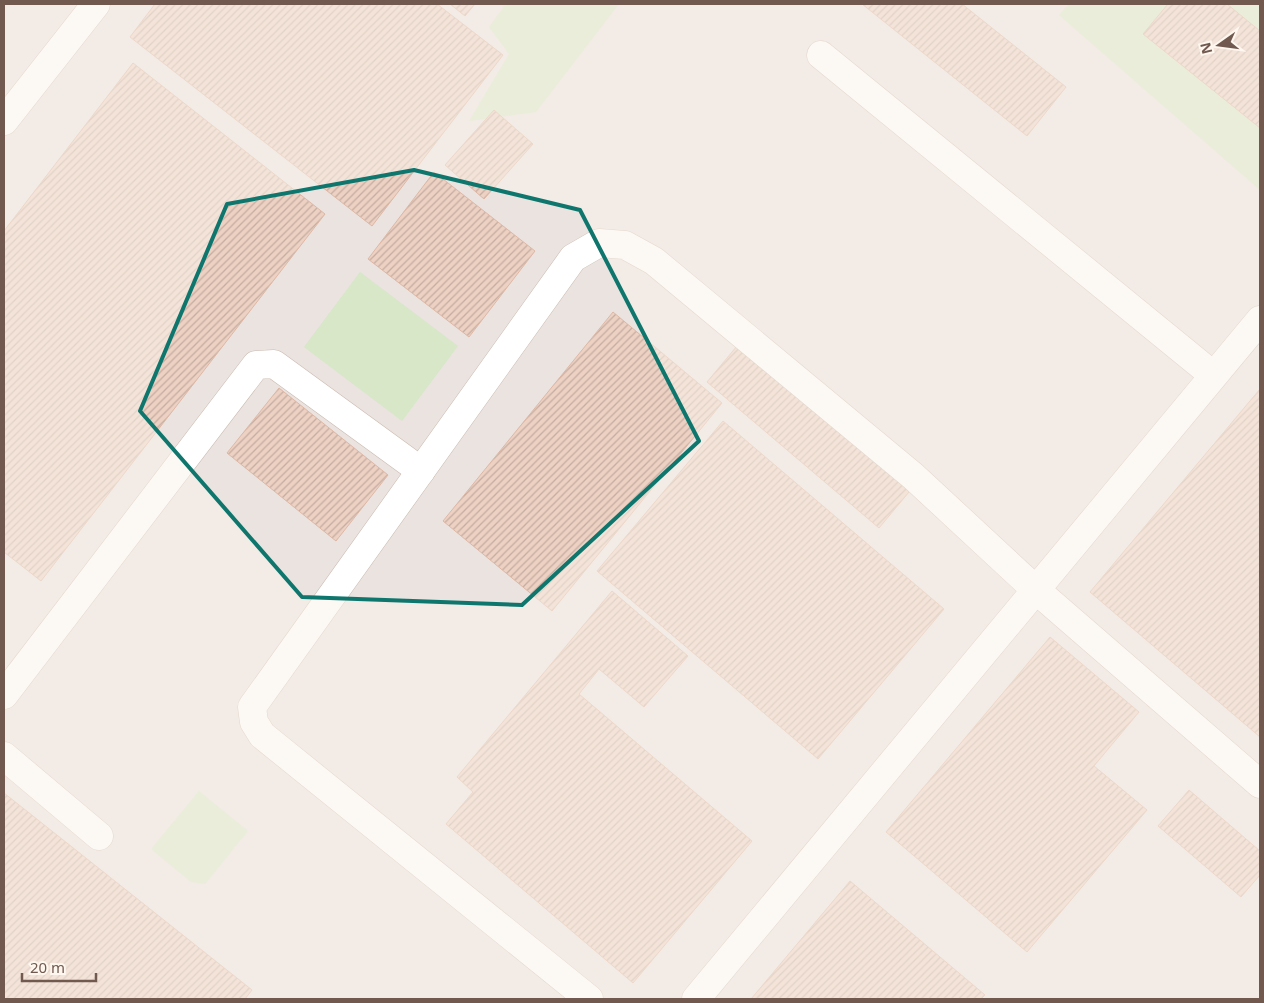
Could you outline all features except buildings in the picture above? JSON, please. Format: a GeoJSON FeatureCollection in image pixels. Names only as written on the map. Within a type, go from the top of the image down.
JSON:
{"type":"FeatureCollection","features":[{"type":"Feature","properties":{"kind":"street"},"geometry":{"type":"LineString","coordinates":[[4,122],[96,4]]}},
{"type":"Feature","properties":{"kind":"street"},"geometry":{"type":"LineString","coordinates":[[821,54],[1213,375]]}},
{"type":"Feature","properties":{"kind":"street"},"geometry":{"type":"LineString","coordinates":[[589,999],[262,734],[254,722],[252,707],[573,258],[599,243],[625,245],[654,261],[913,476],[1036,590],[1260,784]]}},
{"type":"Feature","properties":{"kind":"street"},"geometry":{"type":"LineString","coordinates":[[696,999],[1260,320]]}},
{"type":"Feature","properties":{"kind":"street"},"geometry":{"type":"LineString","coordinates":[[4,694],[256,365],[274,364],[421,471]]}},
{"type":"Feature","properties":{"kind":"street"},"geometry":{"type":"LineString","coordinates":[[4,756],[98,836]]}},
{"type":"Feature","properties":{"kind":"highlighted area"},"geometry":{"type":"Polygon","coordinates":[[[414,170],[580,210],[699,441],[522,605],[302,597],[140,411],[227,204],[414,170]]]}},
{"type":"Feature","properties":{"kind":"shaded area"},"geometry":{"type":"Polygon","coordinates":[[[4,4],[1260,4],[1260,999],[4,999],[4,4]]]}},
{"type":"Feature","properties":{"kind":"green space"},"geometry":{"type":"Polygon","coordinates":[[[506,4],[619,4],[536,112],[469,121],[509,54],[489,27],[506,4]]]}},
{"type":"Feature","properties":{"kind":"green space"},"geometry":{"type":"Polygon","coordinates":[[[1069,4],[1260,4],[1260,190],[1059,15],[1069,4]]]}},
{"type":"Feature","properties":{"kind":"green space"},"geometry":{"type":"Polygon","coordinates":[[[360,272],[458,346],[402,421],[304,347],[360,272]]]}},
{"type":"Feature","properties":{"kind":"green space"},"geometry":{"type":"Polygon","coordinates":[[[199,791],[248,831],[205,884],[191,882],[151,849],[199,791]]]}}]}
